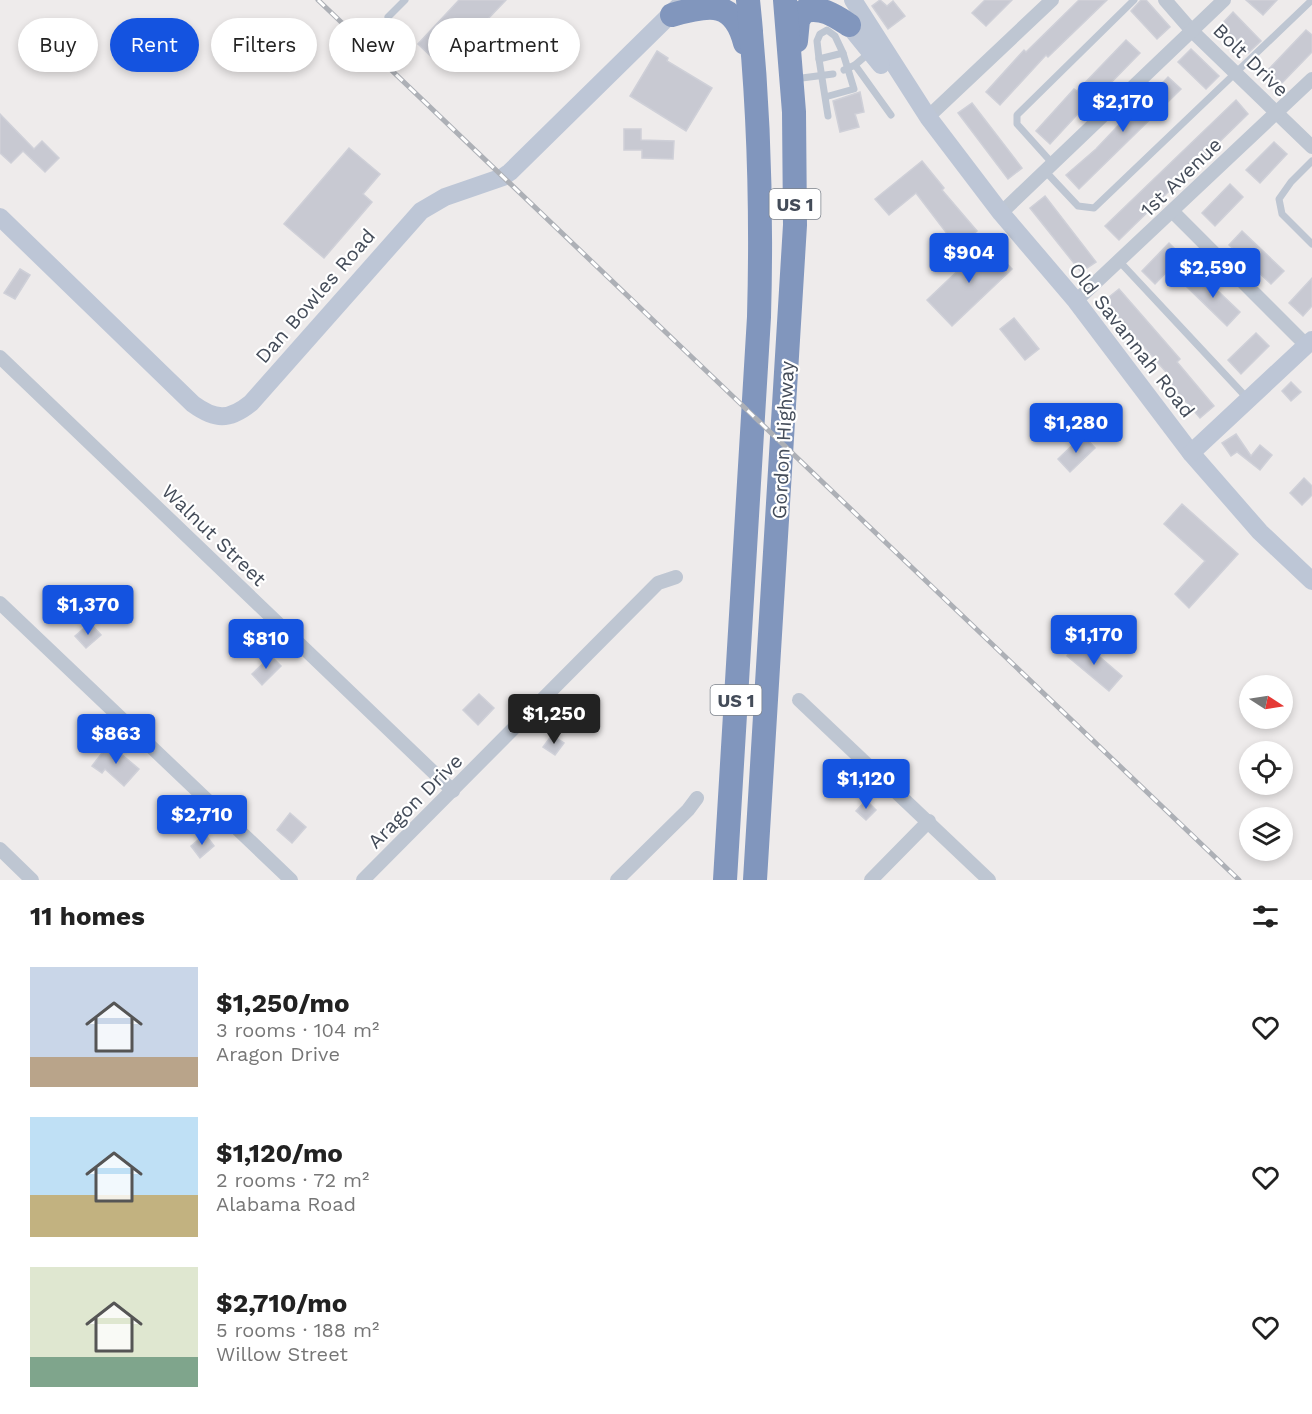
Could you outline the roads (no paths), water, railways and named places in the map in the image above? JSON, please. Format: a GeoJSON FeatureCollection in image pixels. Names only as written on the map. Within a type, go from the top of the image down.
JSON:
{"type":"FeatureCollection","features":[{"type":"Feature","properties":{"kind":"highway","name":"Gordon Highway"},"geometry":{"type":"LineString","coordinates":[[725,880],[756,379],[761,235],[757,95],[748,0]]}},
{"type":"Feature","properties":{"kind":"highway","name":"Gordon Highway"},"geometry":{"type":"LineString","coordinates":[[755,880],[795,214],[796,173],[792,80],[785,0]]}},
{"type":"Feature","properties":{"kind":"highway"},"geometry":{"type":"LineString","coordinates":[[678,8],[709,5],[725,8],[733,13],[742,30],[757,95]]}},
{"type":"Feature","properties":{"kind":"highway"},"geometry":{"type":"LineString","coordinates":[[792,80],[798,20],[804,11],[817,8],[849,25]]}},
{"type":"Feature","properties":{"kind":"street","name":"Dan Bowles Road"},"geometry":{"type":"LineString","coordinates":[[0,217],[193,404],[212,416],[236,414],[258,395],[421,211],[445,197],[503,177],[510,172],[678,8],[713,0]]}},
{"type":"Feature","properties":{"kind":"street","name":"Old Savannah Road"},"geometry":{"type":"LineString","coordinates":[[826,0],[871,52],[909,104],[928,117]]}},
{"type":"Feature","properties":{"kind":"street","name":"Old Savannah Road"},"geometry":{"type":"LineString","coordinates":[[853,0],[928,117],[1001,213],[1076,301],[1191,453],[1260,532],[1312,581]]}},
{"type":"Feature","properties":{"kind":"street"},"geometry":{"type":"LineString","coordinates":[[928,117],[1052,0]]}},
{"type":"Feature","properties":{"kind":"street","name":"Bolt Drive"},"geometry":{"type":"LineString","coordinates":[[1165,0],[1192,31],[1312,147]]}},
{"type":"Feature","properties":{"kind":"street"},"geometry":{"type":"LineString","coordinates":[[1001,213],[1224,0]]}},
{"type":"Feature","properties":{"kind":"street","name":"1st Avenue"},"geometry":{"type":"LineString","coordinates":[[1076,301],[1312,79]]}},
{"type":"Feature","properties":{"kind":"street"},"geometry":{"type":"LineString","coordinates":[[1173,212],[1309,343],[1191,453]]}},
{"type":"Feature","properties":{"kind":"street","name":"Walnut Street"},"geometry":{"type":"LineString","coordinates":[[0,357],[453,791]]}},
{"type":"Feature","properties":{"kind":"street","name":"Aragon Drive"},"geometry":{"type":"LineString","coordinates":[[363,880],[658,584],[676,577]]}},
{"type":"Feature","properties":{"kind":"street"},"geometry":{"type":"LineString","coordinates":[[0,603],[291,880]]}},
{"type":"Feature","properties":{"kind":"street"},"geometry":{"type":"LineString","coordinates":[[800,700],[989,880]]}},
{"type":"Feature","properties":{"kind":"street"},"geometry":{"type":"LineString","coordinates":[[617,880],[688,810],[697,798]]}},
{"type":"Feature","properties":{"kind":"street"},"geometry":{"type":"LineString","coordinates":[[871,880],[929,821]]}},
{"type":"Feature","properties":{"kind":"street"},"geometry":{"type":"LineString","coordinates":[[0,849],[32,880]]}},
{"type":"Feature","properties":{"kind":"lane"},"geometry":{"type":"LineString","coordinates":[[388,17],[405,0]]}},
{"type":"Feature","properties":{"kind":"lane"},"geometry":{"type":"LineString","coordinates":[[1134,0],[1017,115],[1017,124],[1078,206],[1094,208],[1312,0]]}},
{"type":"Feature","properties":{"kind":"lane"},"geometry":{"type":"LineString","coordinates":[[825,97],[854,89],[843,53],[835,36],[827,30],[820,34],[817,41],[819,59],[822,76],[825,97],[828,116]]}},
{"type":"Feature","properties":{"kind":"lane"},"geometry":{"type":"LineString","coordinates":[[849,68],[871,52]]}},
{"type":"Feature","properties":{"kind":"lane"},"geometry":{"type":"LineString","coordinates":[[819,59],[843,53]]}},
{"type":"Feature","properties":{"kind":"lane"},"geometry":{"type":"LineString","coordinates":[[849,68],[891,115]]}},
{"type":"Feature","properties":{"kind":"lane"},"geometry":{"type":"LineString","coordinates":[[792,80],[833,74]]}},
{"type":"Feature","properties":{"kind":"lane"},"geometry":{"type":"LineString","coordinates":[[1312,161],[1291,182],[1279,199],[1282,214],[1312,243]]}},
{"type":"Feature","properties":{"kind":"lane"},"geometry":{"type":"LineString","coordinates":[[1119,261],[1249,399]]}},
{"type":"Feature","properties":{"kind":"railway"},"geometry":{"type":"LineString","coordinates":[[318,0],[1239,880]]}}]}
